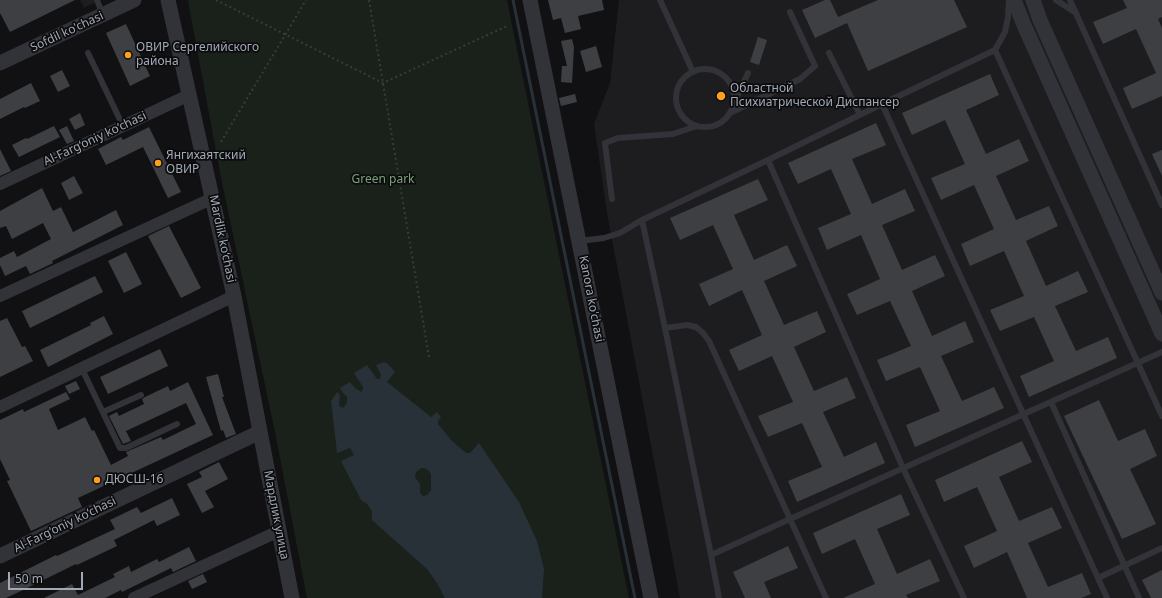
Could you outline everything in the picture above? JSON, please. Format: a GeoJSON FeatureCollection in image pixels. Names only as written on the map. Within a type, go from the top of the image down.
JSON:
{"type":"FeatureCollection","features":[{"type":"Feature","properties":{"kind":"street","name":"Sofdil ko'chasi"},"geometry":{"type":"LineString","coordinates":[[0,63],[134,0]]}},
{"type":"Feature","properties":{"kind":"street","name":"Mardlik ko‘chasi"},"geometry":{"type":"LineString","coordinates":[[168,0],[234,296],[260,432]]}},
{"type":"Feature","properties":{"kind":"street","name":"Kanora ko'chasi"},"geometry":{"type":"LineString","coordinates":[[530,0],[651,598]]}},
{"type":"Feature","properties":{"kind":"street"},"geometry":{"type":"LineString","coordinates":[[1014,0],[1162,334]]}},
{"type":"Feature","properties":{"kind":"street"},"geometry":{"type":"LineString","coordinates":[[1033,0],[1040,20],[1162,293]]}},
{"type":"Feature","properties":{"kind":"street","name":"Al-Farg‘oniy ko‘chasi"},"geometry":{"type":"LineString","coordinates":[[0,184],[189,95]]}},
{"type":"Feature","properties":{"kind":"street"},"geometry":{"type":"LineString","coordinates":[[0,296],[213,198]]}},
{"type":"Feature","properties":{"kind":"street"},"geometry":{"type":"LineString","coordinates":[[0,408],[234,296]]}},
{"type":"Feature","properties":{"kind":"street","name":"Al-Farg‘oniy ko‘chasi"},"geometry":{"type":"LineString","coordinates":[[0,556],[260,432]]}},
{"type":"Feature","properties":{"kind":"street","name":"Мардлик улица"},"geometry":{"type":"LineString","coordinates":[[260,432],[292,598]]}},
{"type":"Feature","properties":{"kind":"street"},"geometry":{"type":"LineString","coordinates":[[134,598],[279,532]]}},
{"type":"Feature","properties":{"kind":"lane"},"geometry":{"type":"LineString","coordinates":[[97,0],[103,15]]}},
{"type":"Feature","properties":{"kind":"lane"},"geometry":{"type":"LineString","coordinates":[[660,0],[693,72]]}},
{"type":"Feature","properties":{"kind":"lane"},"geometry":{"type":"LineString","coordinates":[[579,241],[604,238],[620,233],[642,220],[995,50],[1005,32],[1009,0]]}},
{"type":"Feature","properties":{"kind":"lane"},"geometry":{"type":"LineString","coordinates":[[1056,0],[1076,13]]}},
{"type":"Feature","properties":{"kind":"lane"},"geometry":{"type":"LineString","coordinates":[[1070,0],[1162,205]]}},
{"type":"Feature","properties":{"kind":"lane"},"geometry":{"type":"LineString","coordinates":[[730,113],[800,79],[815,66],[790,12]]}},
{"type":"Feature","properties":{"kind":"lane"},"geometry":{"type":"LineString","coordinates":[[995,50],[1162,416]]}},
{"type":"Feature","properties":{"kind":"lane"},"geometry":{"type":"LineString","coordinates":[[88,53],[123,126]]}},
{"type":"Feature","properties":{"kind":"lane"},"geometry":{"type":"LineString","coordinates":[[829,53],[860,115]]}},
{"type":"Feature","properties":{"kind":"lane"},"geometry":{"type":"LineString","coordinates":[[704,70],[715,71],[725,78],[732,87],[734,98],[733,104],[727,118],[718,124],[708,127],[697,126],[687,121],[679,112],[676,101],[678,89],[683,79],[693,72],[704,70]]}},
{"type":"Feature","properties":{"kind":"lane"},"geometry":{"type":"LineString","coordinates":[[733,104],[748,73]]}},
{"type":"Feature","properties":{"kind":"lane"},"geometry":{"type":"LineString","coordinates":[[882,104],[1107,598]]}},
{"type":"Feature","properties":{"kind":"lane"},"geometry":{"type":"LineString","coordinates":[[612,199],[605,143],[618,138],[674,134],[697,126]]}},
{"type":"Feature","properties":{"kind":"lane"},"geometry":{"type":"LineString","coordinates":[[768,160],[903,468],[964,598]]}},
{"type":"Feature","properties":{"kind":"lane"},"geometry":{"type":"LineString","coordinates":[[642,220],[719,598]]}},
{"type":"Feature","properties":{"kind":"lane"},"geometry":{"type":"LineString","coordinates":[[665,328],[691,326],[700,329],[706,336],[826,598]]}},
{"type":"Feature","properties":{"kind":"lane"},"geometry":{"type":"LineString","coordinates":[[711,555],[1162,352]]}},
{"type":"Feature","properties":{"kind":"lane"},"geometry":{"type":"LineString","coordinates":[[82,368],[119,446],[123,449],[177,424]]}},
{"type":"Feature","properties":{"kind":"lane"},"geometry":{"type":"LineString","coordinates":[[103,412],[141,395]]}},
{"type":"Feature","properties":{"kind":"lane"},"geometry":{"type":"LineString","coordinates":[[1051,402],[1139,598]]}},
{"type":"Feature","properties":{"kind":"lane"},"geometry":{"type":"LineString","coordinates":[[1098,578],[1162,548]]}},
{"type":"Feature","properties":{"kind":"path"},"geometry":{"type":"LineString","coordinates":[[216,0],[383,83]]}},
{"type":"Feature","properties":{"kind":"path"},"geometry":{"type":"LineString","coordinates":[[221,142],[306,0]]}},
{"type":"Feature","properties":{"kind":"path"},"geometry":{"type":"LineString","coordinates":[[369,0],[429,358]]}},
{"type":"Feature","properties":{"kind":"path"},"geometry":{"type":"LineString","coordinates":[[383,83],[507,26]]}},
{"type":"Feature","properties":{"kind":"shaded area"},"geometry":{"type":"Polygon","coordinates":[[[80,0],[100,0],[84,8],[80,0]]]}},
{"type":"Feature","properties":{"kind":"shaded area"},"geometry":{"type":"Polygon","coordinates":[[[619,0],[1162,0],[1162,598],[680,598],[607,213],[594,124],[610,83],[619,0]]]}},
{"type":"Feature","properties":{"kind":"shaded area"},"geometry":{"type":"Polygon","coordinates":[[[384,362],[388,364],[395,372],[387,382],[431,417],[437,412],[441,417],[438,424],[452,441],[466,453],[470,453],[479,443],[519,502],[537,541],[544,569],[542,598],[445,598],[427,569],[372,520],[372,511],[367,504],[361,500],[341,461],[354,455],[350,448],[337,453],[331,401],[337,392],[340,395],[339,406],[343,408],[347,403],[347,397],[340,388],[350,382],[356,389],[362,392],[363,387],[354,373],[367,365],[377,379],[380,379],[381,375],[376,365],[384,362]],[[421,468],[416,472],[415,477],[420,484],[420,493],[423,496],[427,495],[431,490],[431,474],[424,468],[421,468]]]}},
{"type":"Feature","properties":{"kind":"green space","name":"Green park"},"geometry":{"type":"Polygon","coordinates":[[[189,0],[507,0],[629,598],[307,598],[275,432],[222,183],[189,0]]]}},
{"type":"Feature","properties":{"kind":"building"},"geometry":{"type":"Polygon","coordinates":[[[0,0],[75,0],[10,32],[0,13],[0,0]]]}},
{"type":"Feature","properties":{"kind":"building"},"geometry":{"type":"Polygon","coordinates":[[[548,0],[602,0],[604,10],[578,16],[581,29],[565,33],[561,18],[553,20],[548,0]]]}},
{"type":"Feature","properties":{"kind":"building"},"geometry":{"type":"Polygon","coordinates":[[[825,0],[830,0],[838,17],[878,0],[954,0],[967,27],[868,71],[847,23],[815,38],[802,10],[825,0]]]}},
{"type":"Feature","properties":{"kind":"building"},"geometry":{"type":"Polygon","coordinates":[[[1123,0],[1162,0],[1162,17],[1158,19],[1162,28],[1162,96],[1132,109],[1123,88],[1156,73],[1136,29],[1103,44],[1093,22],[1127,8],[1123,0]]]}},
{"type":"Feature","properties":{"kind":"building","name":"ОВИР Сергелийского района"},"geometry":{"type":"Polygon","coordinates":[[[126,24],[150,76],[130,86],[106,33],[126,24]]]}},
{"type":"Feature","properties":{"kind":"building"},"geometry":{"type":"Polygon","coordinates":[[[758,37],[767,40],[759,65],[750,62],[758,37]]]}},
{"type":"Feature","properties":{"kind":"building"},"geometry":{"type":"Polygon","coordinates":[[[572,39],[574,47],[572,83],[561,82],[562,66],[567,66],[561,41],[572,39]]]}},
{"type":"Feature","properties":{"kind":"building"},"geometry":{"type":"Polygon","coordinates":[[[596,46],[602,67],[586,72],[580,51],[596,46]]]}},
{"type":"Feature","properties":{"kind":"building"},"geometry":{"type":"Polygon","coordinates":[[[62,70],[70,86],[58,92],[50,76],[62,70]]]}},
{"type":"Feature","properties":{"kind":"building"},"geometry":{"type":"Polygon","coordinates":[[[990,74],[999,95],[966,110],[986,154],[1019,139],[1029,161],[996,176],[1016,220],[1049,206],[1058,226],[1026,241],[1046,286],[1078,271],[1088,292],[1055,306],[1076,351],[1108,337],[1117,358],[1029,397],[1020,376],[1054,361],[1034,317],[1000,331],[990,310],[1024,296],[1004,251],[970,266],[961,244],[994,229],[974,185],[941,200],[931,178],[965,164],[945,120],[912,135],[902,113],[990,74]]]}},
{"type":"Feature","properties":{"kind":"building"},"geometry":{"type":"Polygon","coordinates":[[[31,83],[40,101],[0,119],[0,99],[31,83]]]}},
{"type":"Feature","properties":{"kind":"building"},"geometry":{"type":"Polygon","coordinates":[[[575,94],[577,102],[561,106],[559,98],[575,94]]]}},
{"type":"Feature","properties":{"kind":"building"},"geometry":{"type":"Polygon","coordinates":[[[80,113],[85,125],[75,130],[69,119],[80,113]]]}},
{"type":"Feature","properties":{"kind":"building"},"geometry":{"type":"Polygon","coordinates":[[[876,123],[886,145],[852,159],[872,204],[905,189],[915,211],[882,225],[902,270],[935,255],[945,276],[912,291],[932,336],[965,321],[974,342],[941,356],[962,401],[994,387],[1004,408],[915,447],[906,425],[940,411],[920,367],[886,381],[877,360],[911,346],[890,301],[857,315],[847,294],[880,279],[861,235],[827,250],[818,228],[851,214],[831,169],[798,184],[788,163],[876,123]]]}},
{"type":"Feature","properties":{"kind":"building"},"geometry":{"type":"Polygon","coordinates":[[[54,126],[60,137],[19,157],[12,145],[54,126]]]}},
{"type":"Feature","properties":{"kind":"building"},"geometry":{"type":"Polygon","coordinates":[[[67,126],[74,141],[67,144],[59,130],[67,126]]]}},
{"type":"Feature","properties":{"kind":"building"},"geometry":{"type":"Polygon","coordinates":[[[149,127],[181,192],[168,198],[143,147],[106,165],[98,149],[121,137],[123,140],[149,127]]]}},
{"type":"Feature","properties":{"kind":"building"},"geometry":{"type":"Polygon","coordinates":[[[0,149],[11,171],[0,176],[0,149]]]}},
{"type":"Feature","properties":{"kind":"building"},"geometry":{"type":"Polygon","coordinates":[[[1162,150],[1162,176],[1152,154],[1162,150]]]}},
{"type":"Feature","properties":{"kind":"building"},"geometry":{"type":"Polygon","coordinates":[[[74,176],[83,193],[69,200],[61,183],[74,176]]]}},
{"type":"Feature","properties":{"kind":"building"},"geometry":{"type":"Polygon","coordinates":[[[758,179],[768,200],[734,215],[754,260],[787,245],[797,266],[764,281],[784,325],[817,311],[826,332],[794,347],[814,391],[847,377],[856,398],[823,412],[844,457],[876,442],[885,463],[797,502],[788,481],[822,467],[802,423],[768,437],[758,416],[793,402],[772,356],[739,371],[729,350],[762,335],[742,290],[709,306],[699,284],[733,269],[713,225],[680,240],[670,218],[758,179]]]}},
{"type":"Feature","properties":{"kind":"building"},"geometry":{"type":"Polygon","coordinates":[[[42,188],[53,211],[61,207],[73,232],[116,210],[123,225],[52,261],[53,263],[30,274],[26,266],[5,276],[0,265],[0,258],[14,251],[17,257],[51,239],[43,223],[12,239],[6,226],[0,228],[0,211],[42,188]]]}},
{"type":"Feature","properties":{"kind":"building"},"geometry":{"type":"Polygon","coordinates":[[[169,226],[201,288],[181,298],[148,236],[169,226]]]}},
{"type":"Feature","properties":{"kind":"building"},"geometry":{"type":"Polygon","coordinates":[[[126,252],[142,284],[124,293],[108,261],[126,252]]]}},
{"type":"Feature","properties":{"kind":"building"},"geometry":{"type":"Polygon","coordinates":[[[95,276],[103,292],[30,328],[22,311],[95,276]]]}},
{"type":"Feature","properties":{"kind":"building"},"geometry":{"type":"Polygon","coordinates":[[[104,316],[113,334],[48,367],[40,350],[91,325],[90,323],[104,316]]]}},
{"type":"Feature","properties":{"kind":"building"},"geometry":{"type":"Polygon","coordinates":[[[7,318],[22,347],[25,346],[33,361],[0,377],[0,321],[7,318]]]}},
{"type":"Feature","properties":{"kind":"building"},"geometry":{"type":"Polygon","coordinates":[[[160,349],[168,366],[108,394],[100,377],[160,349]]]}},
{"type":"Feature","properties":{"kind":"building"},"geometry":{"type":"Polygon","coordinates":[[[218,374],[224,397],[222,397],[236,434],[226,438],[223,430],[221,431],[206,377],[218,374]]]}},
{"type":"Feature","properties":{"kind":"building"},"geometry":{"type":"Polygon","coordinates":[[[76,381],[80,389],[69,394],[65,386],[76,381]]]}},
{"type":"Feature","properties":{"kind":"building"},"geometry":{"type":"Polygon","coordinates":[[[188,382],[213,435],[78,498],[82,507],[31,531],[7,481],[10,480],[0,459],[0,420],[23,409],[24,412],[66,392],[70,399],[49,409],[58,430],[85,417],[92,431],[94,430],[111,465],[128,456],[126,452],[161,437],[163,440],[196,424],[186,403],[126,431],[131,441],[123,444],[109,416],[117,412],[119,416],[144,404],[142,399],[168,386],[170,391],[188,382]]]}},
{"type":"Feature","properties":{"kind":"building"},"geometry":{"type":"Polygon","coordinates":[[[1099,400],[1118,441],[1145,429],[1157,456],[1130,469],[1156,524],[1122,539],[1064,416],[1099,400]]]}},
{"type":"Feature","properties":{"kind":"building"},"geometry":{"type":"Polygon","coordinates":[[[1022,441],[1032,462],[999,477],[1019,521],[1052,507],[1062,528],[1028,543],[1048,587],[1082,573],[1091,594],[1081,598],[1027,598],[1007,552],[974,568],[964,546],[997,531],[977,487],[944,502],[935,480],[1022,441]]]}},
{"type":"Feature","properties":{"kind":"building"},"geometry":{"type":"Polygon","coordinates":[[[219,462],[228,479],[205,491],[214,507],[202,513],[187,484],[202,477],[199,472],[219,462]]]}},
{"type":"Feature","properties":{"kind":"building"},"geometry":{"type":"Polygon","coordinates":[[[901,494],[910,515],[877,529],[897,574],[930,559],[940,581],[906,595],[908,598],[843,598],[875,584],[855,539],[822,554],[813,533],[901,494]]]}},
{"type":"Feature","properties":{"kind":"building"},"geometry":{"type":"Polygon","coordinates":[[[172,498],[180,515],[157,526],[154,520],[114,540],[117,546],[6,598],[0,598],[0,583],[56,555],[57,556],[115,529],[110,520],[137,507],[141,513],[172,498]]]}},
{"type":"Feature","properties":{"kind":"building"},"geometry":{"type":"Polygon","coordinates":[[[788,546],[798,568],[764,582],[771,598],[745,598],[733,572],[788,546]]]}},
{"type":"Feature","properties":{"kind":"building"},"geometry":{"type":"Polygon","coordinates":[[[189,547],[196,561],[173,572],[171,568],[122,592],[121,590],[105,598],[44,598],[72,584],[78,595],[115,577],[113,574],[129,566],[131,572],[157,559],[159,562],[189,547]]]}},
{"type":"Feature","properties":{"kind":"building"},"geometry":{"type":"Polygon","coordinates":[[[1162,570],[1162,598],[1151,598],[1142,580],[1162,570]]]}},
{"type":"Feature","properties":{"kind":"building"},"geometry":{"type":"Polygon","coordinates":[[[203,574],[207,582],[192,589],[188,581],[203,574]]]}},
{"type":"Feature","properties":{"kind":"waterway"},"geometry":{"type":"LineString","coordinates":[[513,0],[635,598]]}},
{"type":"Feature","properties":{"kind":"place","name":"ОВИР Сергелийского района"},"geometry":{"type":"Point","coordinates":[128,55]}},
{"type":"Feature","properties":{"kind":"place","name":"Областной Психиатрической Диспансер"},"geometry":{"type":"Point","coordinates":[721,96]}},
{"type":"Feature","properties":{"kind":"place","name":"Янгихаятский ОВИР"},"geometry":{"type":"Point","coordinates":[158,163]}},
{"type":"Feature","properties":{"kind":"place","name":"ДЮСШ-16"},"geometry":{"type":"Point","coordinates":[97,480]}}]}
